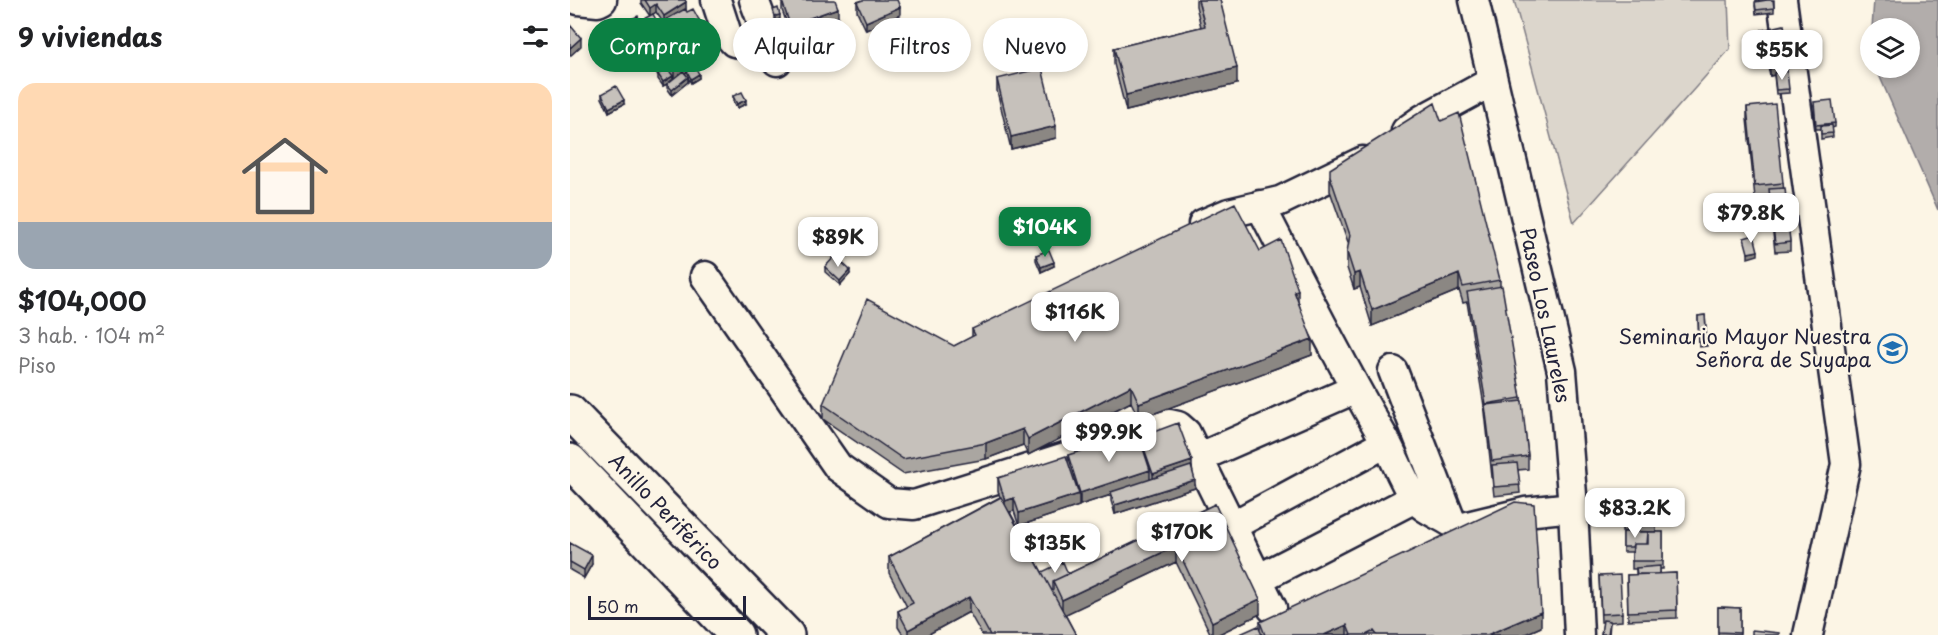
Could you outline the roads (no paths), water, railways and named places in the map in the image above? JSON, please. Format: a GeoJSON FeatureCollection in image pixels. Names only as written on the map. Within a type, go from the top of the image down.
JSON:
{"type":"FeatureCollection","features":[{"type":"Feature","properties":{"kind":"highway","name":"Anillo Periférico"},"geometry":{"type":"LineString","coordinates":[[570,412],[787,635]]}},
{"type":"Feature","properties":{"kind":"highway","name":"Anillo Periférico"},"geometry":{"type":"LineString","coordinates":[[570,462],[736,635]]}},
{"type":"Feature","properties":{"kind":"street"},"geometry":{"type":"LineString","coordinates":[[578,0],[598,2],[602,0]]}},
{"type":"Feature","properties":{"kind":"street"},"geometry":{"type":"LineString","coordinates":[[716,0],[727,34],[735,42],[773,49],[754,0]]}},
{"type":"Feature","properties":{"kind":"street","name":"Paseo Los Laureles"},"geometry":{"type":"LineString","coordinates":[[1474,0],[1562,371],[1573,507],[1579,635]]}},
{"type":"Feature","properties":{"kind":"street"},"geometry":{"type":"LineString","coordinates":[[1782,0],[1846,464],[1808,635]]}},
{"type":"Feature","properties":{"kind":"street"},"geometry":{"type":"LineString","coordinates":[[1179,236],[1229,213],[1280,201],[1359,163],[1423,119],[1493,81]]}},
{"type":"Feature","properties":{"kind":"street"},"geometry":{"type":"LineString","coordinates":[[1260,205],[1355,389],[1415,498],[1450,529]]}},
{"type":"Feature","properties":{"kind":"street"},"geometry":{"type":"LineString","coordinates":[[705,276],[838,467],[889,503],[914,505],[1169,424],[1178,426],[1186,433],[1279,618]]}},
{"type":"Feature","properties":{"kind":"street"},"geometry":{"type":"LineString","coordinates":[[1393,371],[1450,529]]}},
{"type":"Feature","properties":{"kind":"street"},"geometry":{"type":"LineString","coordinates":[[1198,458],[1355,389]]}},
{"type":"Feature","properties":{"kind":"street"},"geometry":{"type":"LineString","coordinates":[[1232,526],[1386,443]]}},
{"type":"Feature","properties":{"kind":"street"},"geometry":{"type":"LineString","coordinates":[[1258,579],[1415,498]]}},
{"type":"Feature","properties":{"kind":"street"},"geometry":{"type":"LineString","coordinates":[[1450,529],[1525,512],[1573,507]]}},
{"type":"Feature","properties":{"kind":"place","name":"Seminario Mayor Nuestra Señora de Suyapa"},"geometry":{"type":"Point","coordinates":[1892,348]}}]}
